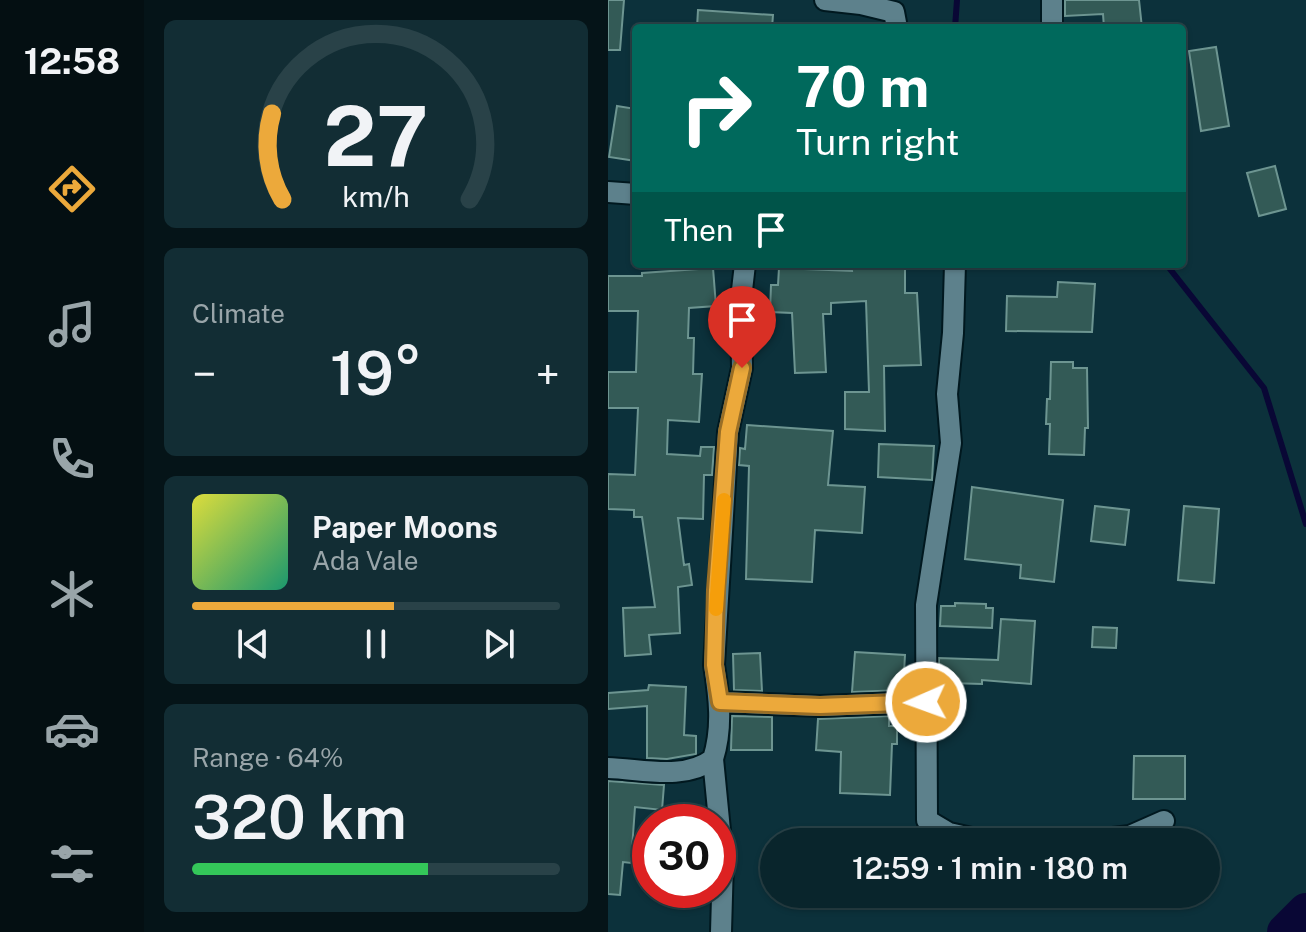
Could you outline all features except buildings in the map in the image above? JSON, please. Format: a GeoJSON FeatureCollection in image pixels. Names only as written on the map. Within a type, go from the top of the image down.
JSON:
{"type":"FeatureCollection","features":[{"type":"Feature","properties":{"kind":"street"},"geometry":{"type":"LineString","coordinates":[[825,0],[894,12],[896,24]]}},
{"type":"Feature","properties":{"kind":"street"},"geometry":{"type":"LineString","coordinates":[[1052,0],[1052,24]]}},
{"type":"Feature","properties":{"kind":"street"},"geometry":{"type":"LineString","coordinates":[[608,192],[632,194]]}},
{"type":"Feature","properties":{"kind":"street"},"geometry":{"type":"LineString","coordinates":[[721,932],[723,861],[713,759],[720,702],[714,665],[716,590],[728,432],[742,368],[741,299],[745,268]]}},
{"type":"Feature","properties":{"kind":"street"},"geometry":{"type":"LineString","coordinates":[[927,820],[926,605],[951,443],[947,394],[955,268]]}},
{"type":"Feature","properties":{"kind":"street"},"geometry":{"type":"LineString","coordinates":[[720,702],[820,706],[926,702],[927,820]]}},
{"type":"Feature","properties":{"kind":"street"},"geometry":{"type":"LineString","coordinates":[[608,768],[685,771],[702,767],[713,759]]}},
{"type":"Feature","properties":{"kind":"street"},"geometry":{"type":"LineString","coordinates":[[927,820],[941,828]]}},
{"type":"Feature","properties":{"kind":"street"},"geometry":{"type":"LineString","coordinates":[[1148,828],[1164,821]]}},
{"type":"Feature","properties":{"kind":"waterway"},"geometry":{"type":"LineString","coordinates":[[955,24],[957,0]]}},
{"type":"Feature","properties":{"kind":"waterway"},"geometry":{"type":"LineString","coordinates":[[1169,268],[1264,388],[1306,524]]}},
{"type":"Feature","properties":{"kind":"waterway"},"geometry":{"type":"LineString","coordinates":[[1285,932],[1306,911]]}},
{"type":"Feature","properties":{"kind":"slow traffic"},"geometry":{"type":"LineString","coordinates":[[716,609],[724,500]]}},
{"type":"Feature","properties":{"kind":"route"},"geometry":{"type":"LineString","coordinates":[[742,368],[728,432],[716,590],[714,665],[720,702],[820,706],[926,702]]}}]}
